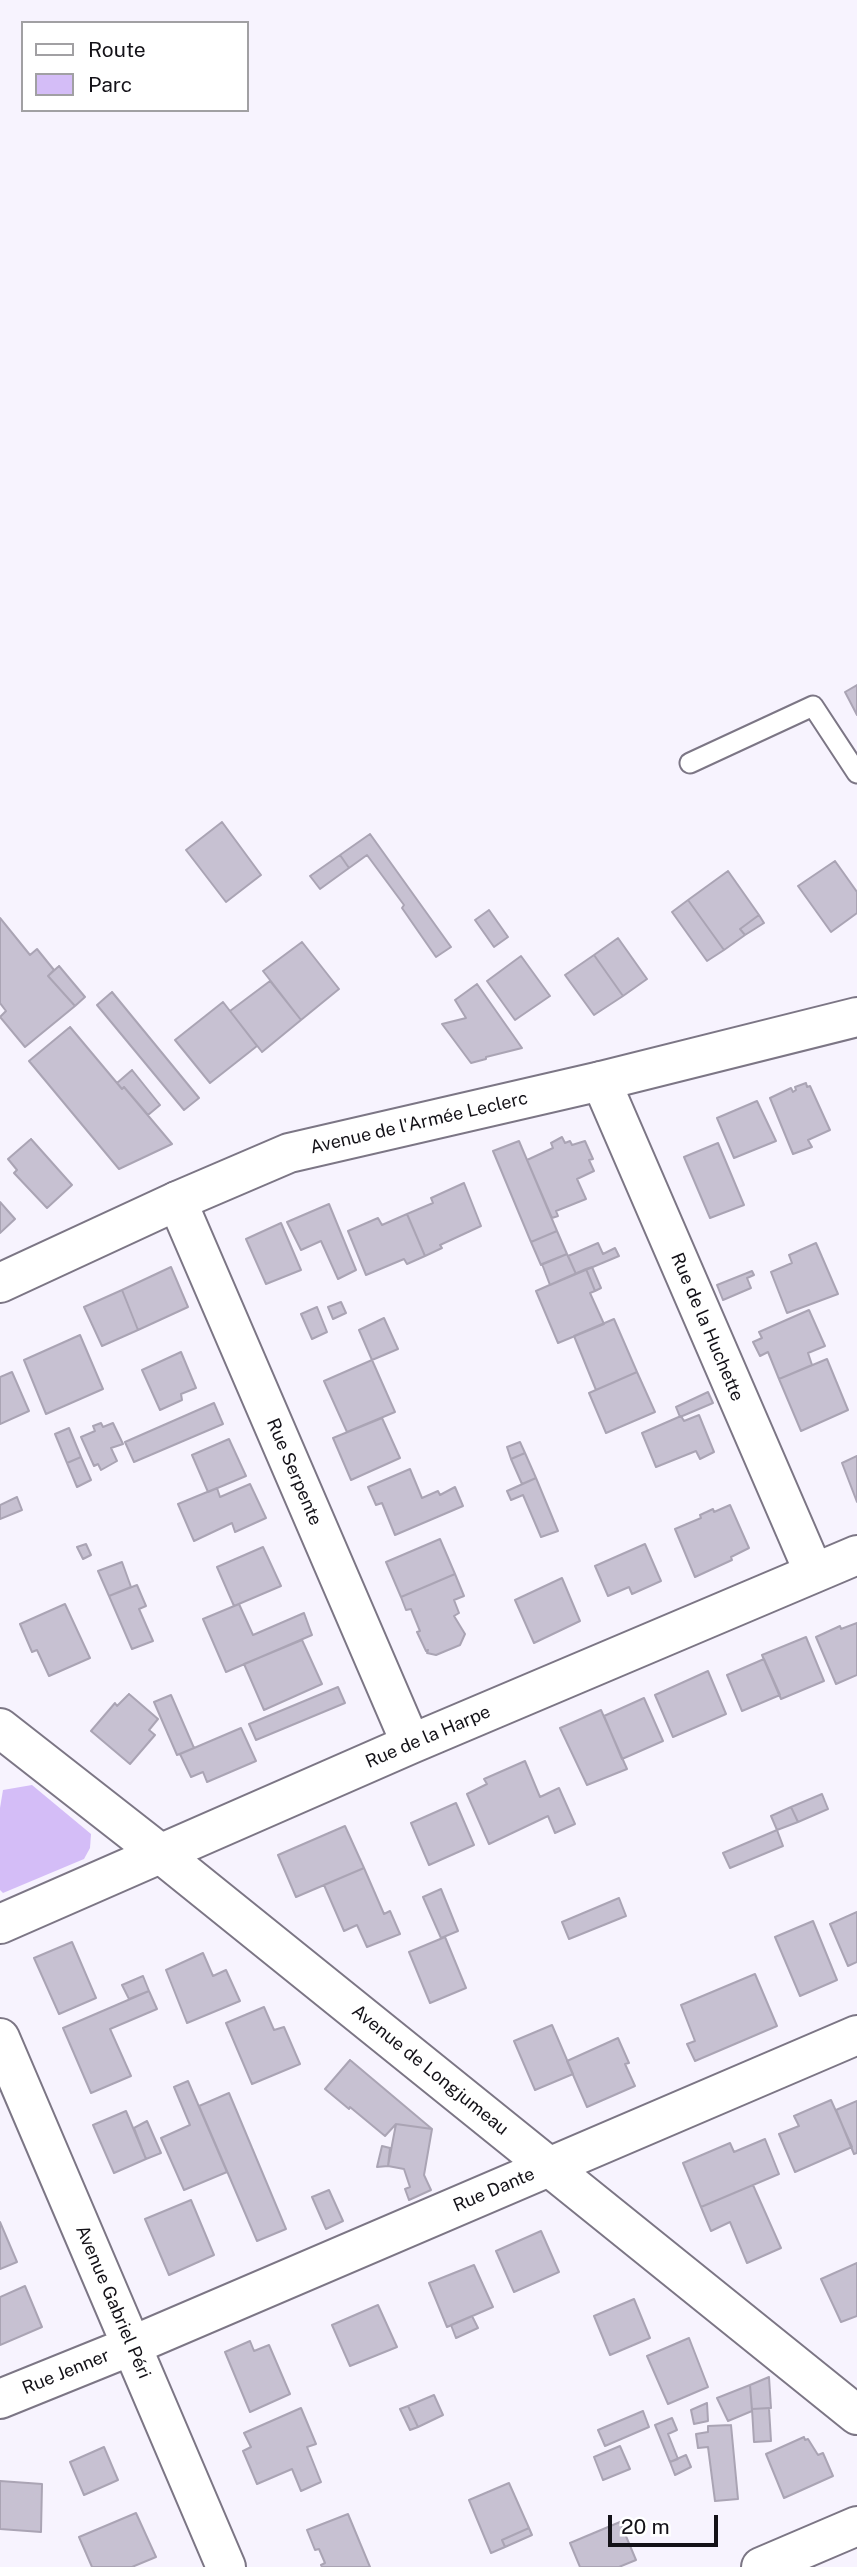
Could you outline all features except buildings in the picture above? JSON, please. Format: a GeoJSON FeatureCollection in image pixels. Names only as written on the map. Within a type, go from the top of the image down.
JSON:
{"type":"FeatureCollection","features":[{"type":"Feature","properties":{"kind":"street","name":"Avenue de l'Armée Leclerc"},"geometry":{"type":"LineString","coordinates":[[0,1283],[177,1200],[289,1153],[601,1081],[857,1017]]}},
{"type":"Feature","properties":{"kind":"street","name":"Rue de la Huchette"},"geometry":{"type":"LineString","coordinates":[[601,1081],[814,1573]]}},
{"type":"Feature","properties":{"kind":"street","name":"Rue Serpente"},"geometry":{"type":"LineString","coordinates":[[177,1200],[411,1744]]}},
{"type":"Feature","properties":{"kind":"street","name":"Rue de la Harpe"},"geometry":{"type":"LineString","coordinates":[[0,1924],[411,1744],[857,1555]]}},
{"type":"Feature","properties":{"kind":"street","name":"Avenue de Longjumeau"},"geometry":{"type":"LineString","coordinates":[[0,1730],[161,1854],[857,2415]]}},
{"type":"Feature","properties":{"kind":"street","name":"Rue Dante"},"geometry":{"type":"LineString","coordinates":[[131,2346],[857,2035]]}},
{"type":"Feature","properties":{"kind":"street","name":"Avenue Gabriel Péri"},"geometry":{"type":"LineString","coordinates":[[0,2038],[226,2567]]}},
{"type":"Feature","properties":{"kind":"street","name":"Rue Jenner"},"geometry":{"type":"LineString","coordinates":[[0,2399],[131,2346]]}},
{"type":"Feature","properties":{"kind":"street"},"geometry":{"type":"LineString","coordinates":[[761,2567],[857,2526]]}},
{"type":"Feature","properties":{"kind":"lane"},"geometry":{"type":"LineString","coordinates":[[690,763],[813,706],[857,773]]}},
{"type":"Feature","properties":{"kind":"green space"},"geometry":{"type":"Polygon","coordinates":[[[32,1785],[91,1834],[90,1848],[84,1859],[3,1893],[0,1890],[0,1808],[3,1790],[32,1785]]]}}]}
